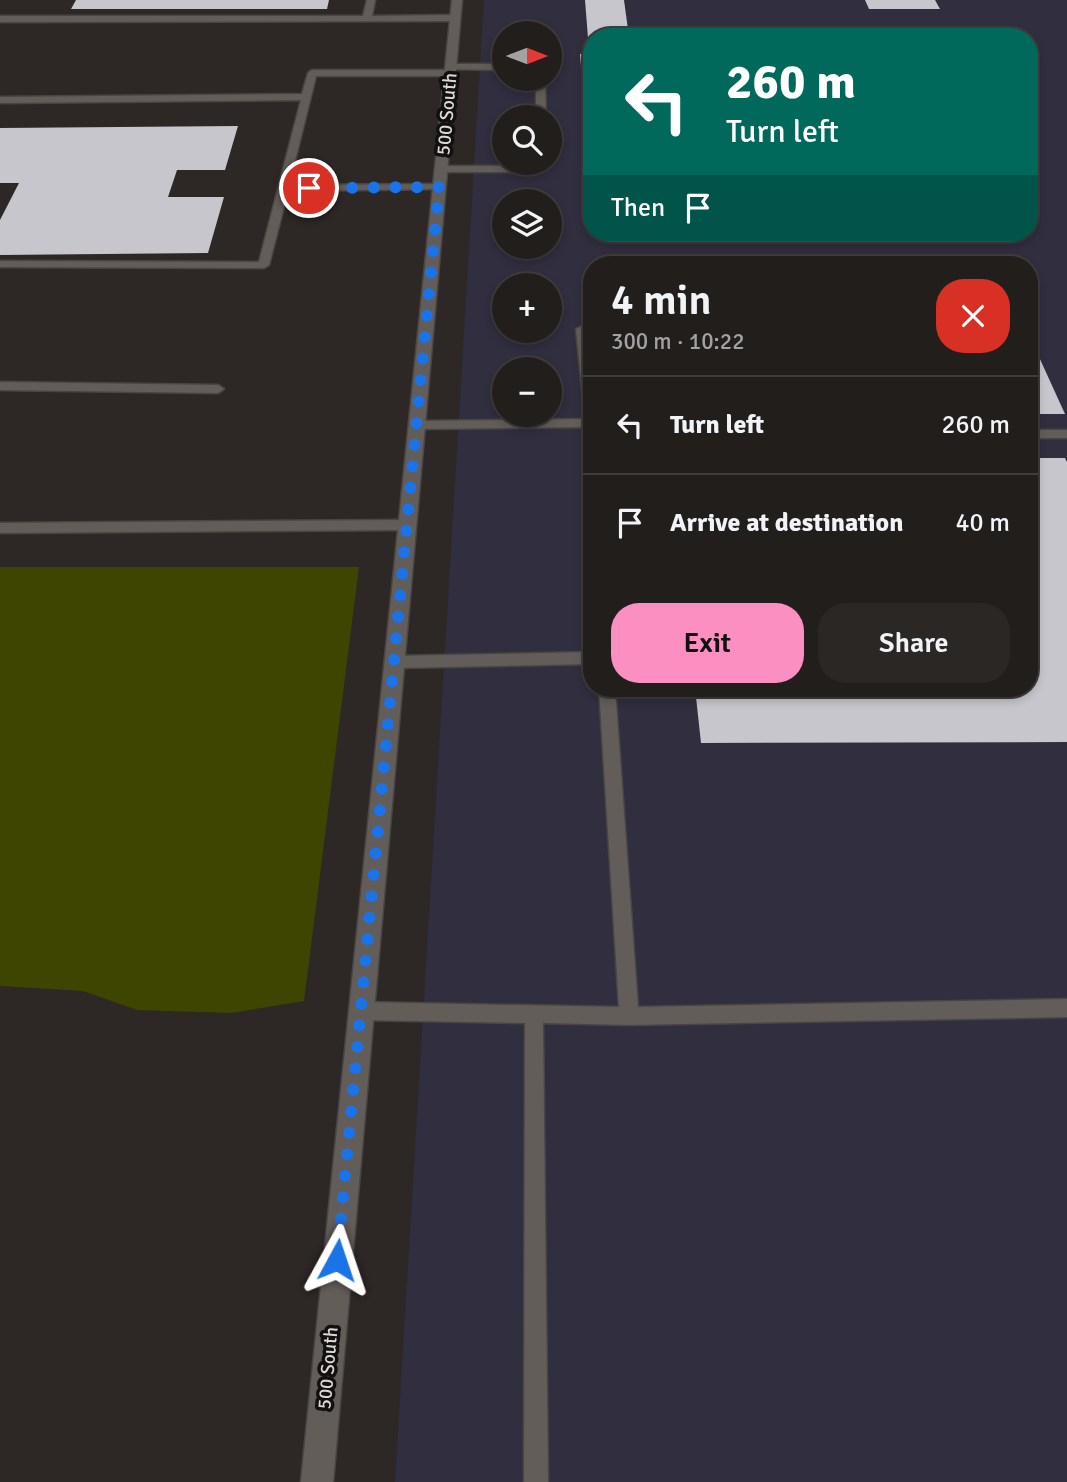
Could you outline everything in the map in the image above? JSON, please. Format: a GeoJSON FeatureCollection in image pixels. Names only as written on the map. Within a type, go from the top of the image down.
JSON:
{"type":"FeatureCollection","features":[{"type":"Feature","properties":{"kind":"street","name":"500 South"},"geometry":{"type":"LineString","coordinates":[[317,1482],[456,9]]}},
{"type":"Feature","properties":{"kind":"lane"},"geometry":{"type":"LineString","coordinates":[[367,18],[371,0]]}},
{"type":"Feature","properties":{"kind":"lane"},"geometry":{"type":"LineString","coordinates":[[0,19],[367,18],[456,9]]}},
{"type":"Feature","properties":{"kind":"lane"},"geometry":{"type":"LineString","coordinates":[[0,264],[264,265],[312,73],[492,68]]}},
{"type":"Feature","properties":{"kind":"lane"},"geometry":{"type":"LineString","coordinates":[[0,100],[307,97]]}},
{"type":"Feature","properties":{"kind":"lane"},"geometry":{"type":"LineString","coordinates":[[285,188],[492,172]]}},
{"type":"Feature","properties":{"kind":"lane"},"geometry":{"type":"LineString","coordinates":[[582,329],[583,339]]}},
{"type":"Feature","properties":{"kind":"lane"},"geometry":{"type":"LineString","coordinates":[[0,386],[218,388]]}},
{"type":"Feature","properties":{"kind":"lane"},"geometry":{"type":"LineString","coordinates":[[416,425],[583,423]]}},
{"type":"Feature","properties":{"kind":"lane"},"geometry":{"type":"LineString","coordinates":[[1038,435],[1067,434]]}},
{"type":"Feature","properties":{"kind":"lane"},"geometry":{"type":"LineString","coordinates":[[0,528],[407,526]]}},
{"type":"Feature","properties":{"kind":"lane"},"geometry":{"type":"LineString","coordinates":[[394,662],[583,658]]}},
{"type":"Feature","properties":{"kind":"lane"},"geometry":{"type":"LineString","coordinates":[[608,697],[629,1016]]}},
{"type":"Feature","properties":{"kind":"lane"},"geometry":{"type":"LineString","coordinates":[[361,1011],[629,1016],[1067,1009]]}},
{"type":"Feature","properties":{"kind":"lane"},"geometry":{"type":"LineString","coordinates":[[534,1014],[536,1482]]}},
{"type":"Feature","properties":{"kind":"shaded area"},"geometry":{"type":"Polygon","coordinates":[[[484,0],[1067,0],[1067,1482],[395,1482],[484,0]]]}},
{"type":"Feature","properties":{"kind":"green space"},"geometry":{"type":"Polygon","coordinates":[[[0,567],[359,567],[304,1001],[232,1013],[137,1010],[83,991],[0,986],[0,567]]]}},
{"type":"Feature","properties":{"kind":"building"},"geometry":{"type":"Polygon","coordinates":[[[76,0],[329,0],[327,9],[71,9],[76,0]]]}},
{"type":"Feature","properties":{"kind":"building"},"geometry":{"type":"Polygon","coordinates":[[[585,0],[624,0],[628,28],[587,28],[585,0]]]}},
{"type":"Feature","properties":{"kind":"building"},"geometry":{"type":"Polygon","coordinates":[[[865,0],[935,0],[940,9],[869,9],[865,0]]]}},
{"type":"Feature","properties":{"kind":"building"},"geometry":{"type":"Polygon","coordinates":[[[580,54],[583,54],[583,89],[580,54]]]}},
{"type":"Feature","properties":{"kind":"building"},"geometry":{"type":"Polygon","coordinates":[[[238,126],[225,170],[177,170],[168,197],[224,197],[208,253],[0,255],[0,220],[19,183],[0,183],[0,128],[238,126]]]}},
{"type":"Feature","properties":{"kind":"building"},"geometry":{"type":"Polygon","coordinates":[[[1038,355],[1065,414],[1038,414],[1038,355]]]}},
{"type":"Feature","properties":{"kind":"building"},"geometry":{"type":"Polygon","coordinates":[[[1038,458],[1065,458],[1067,742],[701,743],[696,697],[1038,697],[1038,458]]]}},
{"type":"Feature","properties":{"kind":"route"},"geometry":{"type":"LineString","coordinates":[[309,188],[439,187],[337,1260]]}}]}
